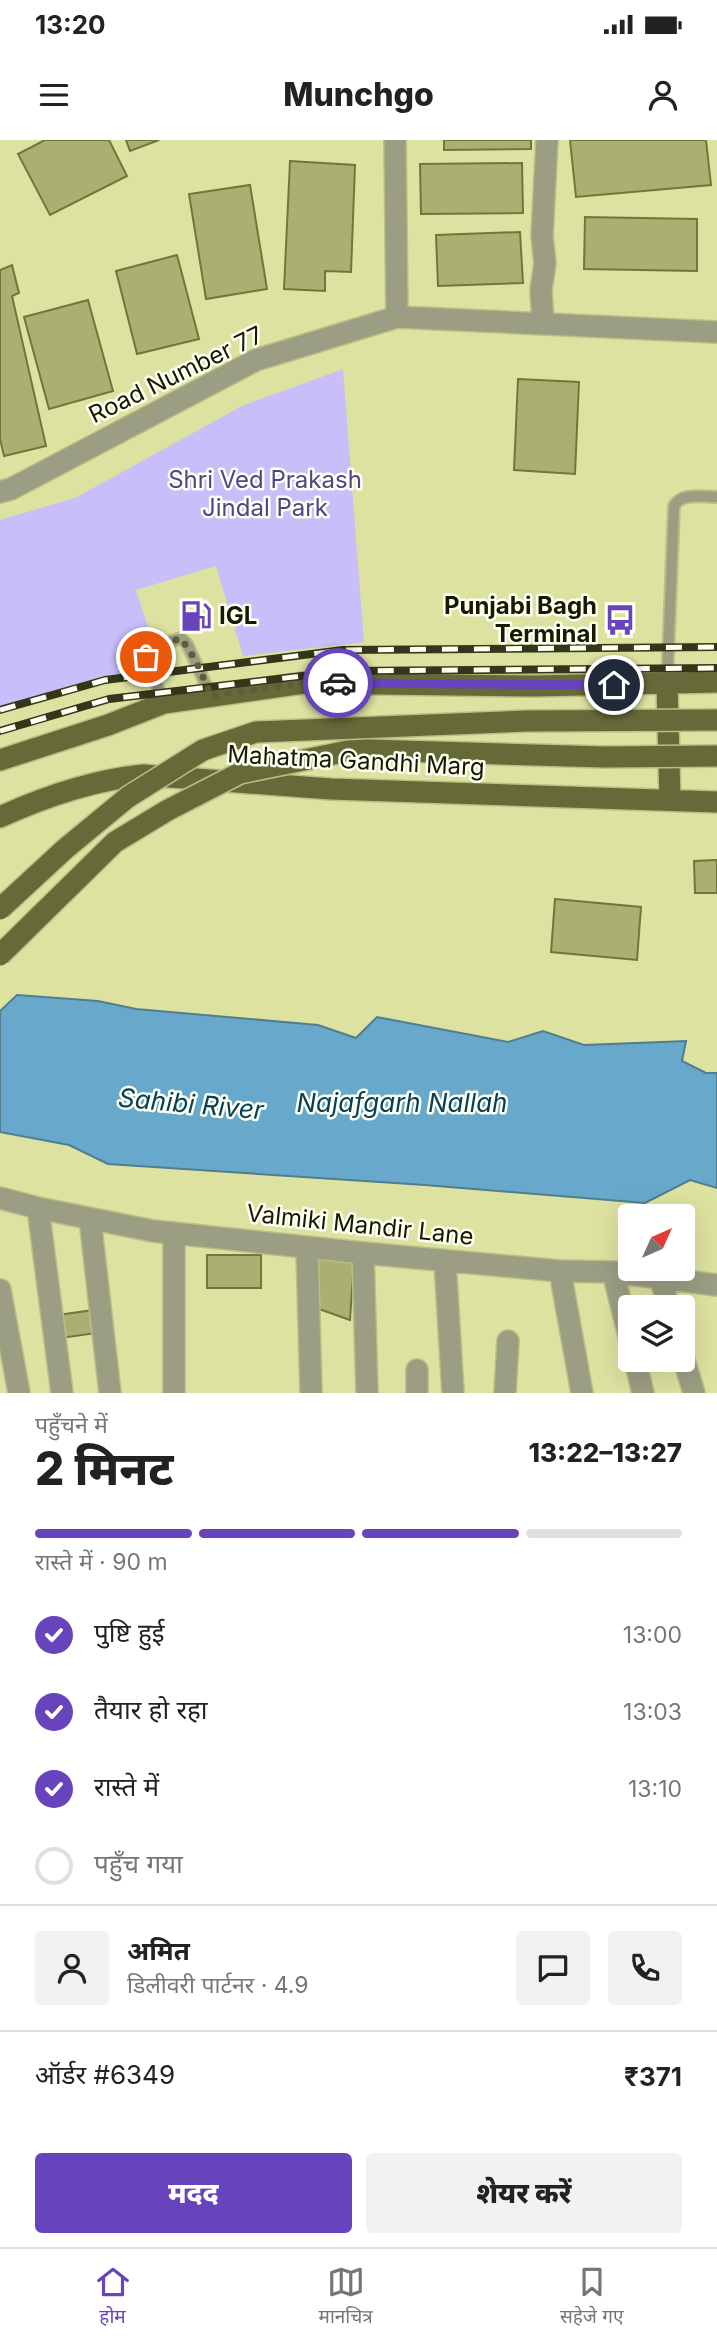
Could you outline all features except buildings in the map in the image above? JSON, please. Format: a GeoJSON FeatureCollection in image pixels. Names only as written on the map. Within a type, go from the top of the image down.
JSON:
{"type":"FeatureCollection","features":[{"type":"Feature","properties":{"kind":"main road"},"geometry":{"type":"LineString","coordinates":[[0,760],[108,726],[164,703],[304,683],[535,686],[717,681]]}},
{"type":"Feature","properties":{"kind":"main road"},"geometry":{"type":"LineString","coordinates":[[667,684],[670,800]]}},
{"type":"Feature","properties":{"kind":"main road"},"geometry":{"type":"LineString","coordinates":[[0,909],[65,849],[128,797],[202,750],[256,732],[526,721],[717,720]]}},
{"type":"Feature","properties":{"kind":"main road"},"geometry":{"type":"LineString","coordinates":[[0,955],[115,842],[206,788],[240,773],[348,751],[368,750],[604,757],[717,756]]}},
{"type":"Feature","properties":{"kind":"main road","name":"Mahatma Gandhi Marg"},"geometry":{"type":"LineString","coordinates":[[0,817],[77,789],[117,778],[143,775],[331,789],[717,802]]}},
{"type":"Feature","properties":{"kind":"street"},"geometry":{"type":"LineString","coordinates":[[395,140],[397,317]]}},
{"type":"Feature","properties":{"kind":"street"},"geometry":{"type":"LineString","coordinates":[[543,324],[541,290],[545,264],[542,236],[547,140]]}},
{"type":"Feature","properties":{"kind":"street","name":"Road Number 77"},"geometry":{"type":"LineString","coordinates":[[0,492],[256,360],[397,317],[717,332]]}},
{"type":"Feature","properties":{"kind":"street","name":"Valmiki Mandir Lane"},"geometry":{"type":"LineString","coordinates":[[0,1198],[38,1209],[174,1233],[445,1261],[559,1271],[618,1273]]}},
{"type":"Feature","properties":{"kind":"street"},"geometry":{"type":"LineString","coordinates":[[38,1209],[62,1393]]}},
{"type":"Feature","properties":{"kind":"street"},"geometry":{"type":"LineString","coordinates":[[90,1219],[110,1393]]}},
{"type":"Feature","properties":{"kind":"street"},"geometry":{"type":"LineString","coordinates":[[174,1233],[174,1393]]}},
{"type":"Feature","properties":{"kind":"street"},"geometry":{"type":"LineString","coordinates":[[307,1247],[311,1393]]}},
{"type":"Feature","properties":{"kind":"street"},"geometry":{"type":"LineString","coordinates":[[363,1253],[367,1393]]}},
{"type":"Feature","properties":{"kind":"street"},"geometry":{"type":"LineString","coordinates":[[445,1261],[453,1393]]}},
{"type":"Feature","properties":{"kind":"street"},"geometry":{"type":"LineString","coordinates":[[559,1271],[582,1393]]}},
{"type":"Feature","properties":{"kind":"street"},"geometry":{"type":"LineString","coordinates":[[613,1272],[619,1295]]}},
{"type":"Feature","properties":{"kind":"street","name":"Valmiki Mandir Lane"},"geometry":{"type":"LineString","coordinates":[[688,1281],[717,1284]]}},
{"type":"Feature","properties":{"kind":"street"},"geometry":{"type":"LineString","coordinates":[[0,1290],[19,1393]]}},
{"type":"Feature","properties":{"kind":"street"},"geometry":{"type":"LineString","coordinates":[[505,1393],[508,1341]]}},
{"type":"Feature","properties":{"kind":"street"},"geometry":{"type":"LineString","coordinates":[[417,1393],[418,1370]]}},
{"type":"Feature","properties":{"kind":"street"},"geometry":{"type":"LineString","coordinates":[[638,1372],[643,1393]]}},
{"type":"Feature","properties":{"kind":"street"},"geometry":{"type":"LineString","coordinates":[[688,1372],[694,1393]]}},
{"type":"Feature","properties":{"kind":"lane"},"geometry":{"type":"LineString","coordinates":[[667,684],[675,502],[683,497],[717,497]]}},
{"type":"Feature","properties":{"kind":"lane"},"geometry":{"type":"LineString","coordinates":[[164,703],[146,652],[174,639],[181,638],[187,644],[211,696]]}},
{"type":"Feature","properties":{"kind":"green space","name":"Shri Ved Prakash Jindal Park"},"geometry":{"type":"Polygon","coordinates":[[[343,369],[364,642],[243,656],[216,566],[136,590],[161,667],[0,708],[0,520],[75,498],[242,406],[343,369]]]}},
{"type":"Feature","properties":{"kind":"water","name":"Najafgarh Nallah"},"geometry":{"type":"Polygon","coordinates":[[[17,995],[98,1001],[136,1009],[318,1025],[356,1038],[377,1017],[508,1042],[543,1031],[584,1045],[686,1041],[682,1061],[706,1073],[717,1073],[717,1188],[690,1180],[645,1203],[108,1164],[69,1145],[0,1132],[0,1011],[17,995]]]}},
{"type":"Feature","properties":{"kind":"railway"},"geometry":{"type":"LineString","coordinates":[[0,710],[105,680],[343,650],[717,647]]}},
{"type":"Feature","properties":{"kind":"railway"},"geometry":{"type":"LineString","coordinates":[[0,731],[109,699],[344,671],[717,668]]}},
{"type":"Feature","properties":{"kind":"way so far"},"geometry":{"type":"LineString","coordinates":[[146,657],[148,649],[181,638],[196,661],[211,696],[304,683],[338,683]]}},
{"type":"Feature","properties":{"kind":"place","name":"IGL"},"geometry":{"type":"Point","coordinates":[196,616]}},
{"type":"Feature","properties":{"kind":"place","name":"Punjabi Bagh Terminal"},"geometry":{"type":"Point","coordinates":[620,620]}},
{"type":"Feature","properties":{"kind":"route"},"geometry":{"type":"LineString","coordinates":[[338,683],[614,685]]}},
{"type":"Feature","properties":{"kind":"water label","name":"Sahibi River"},"geometry":{"type":"Point","coordinates":[191,1104]}}]}
